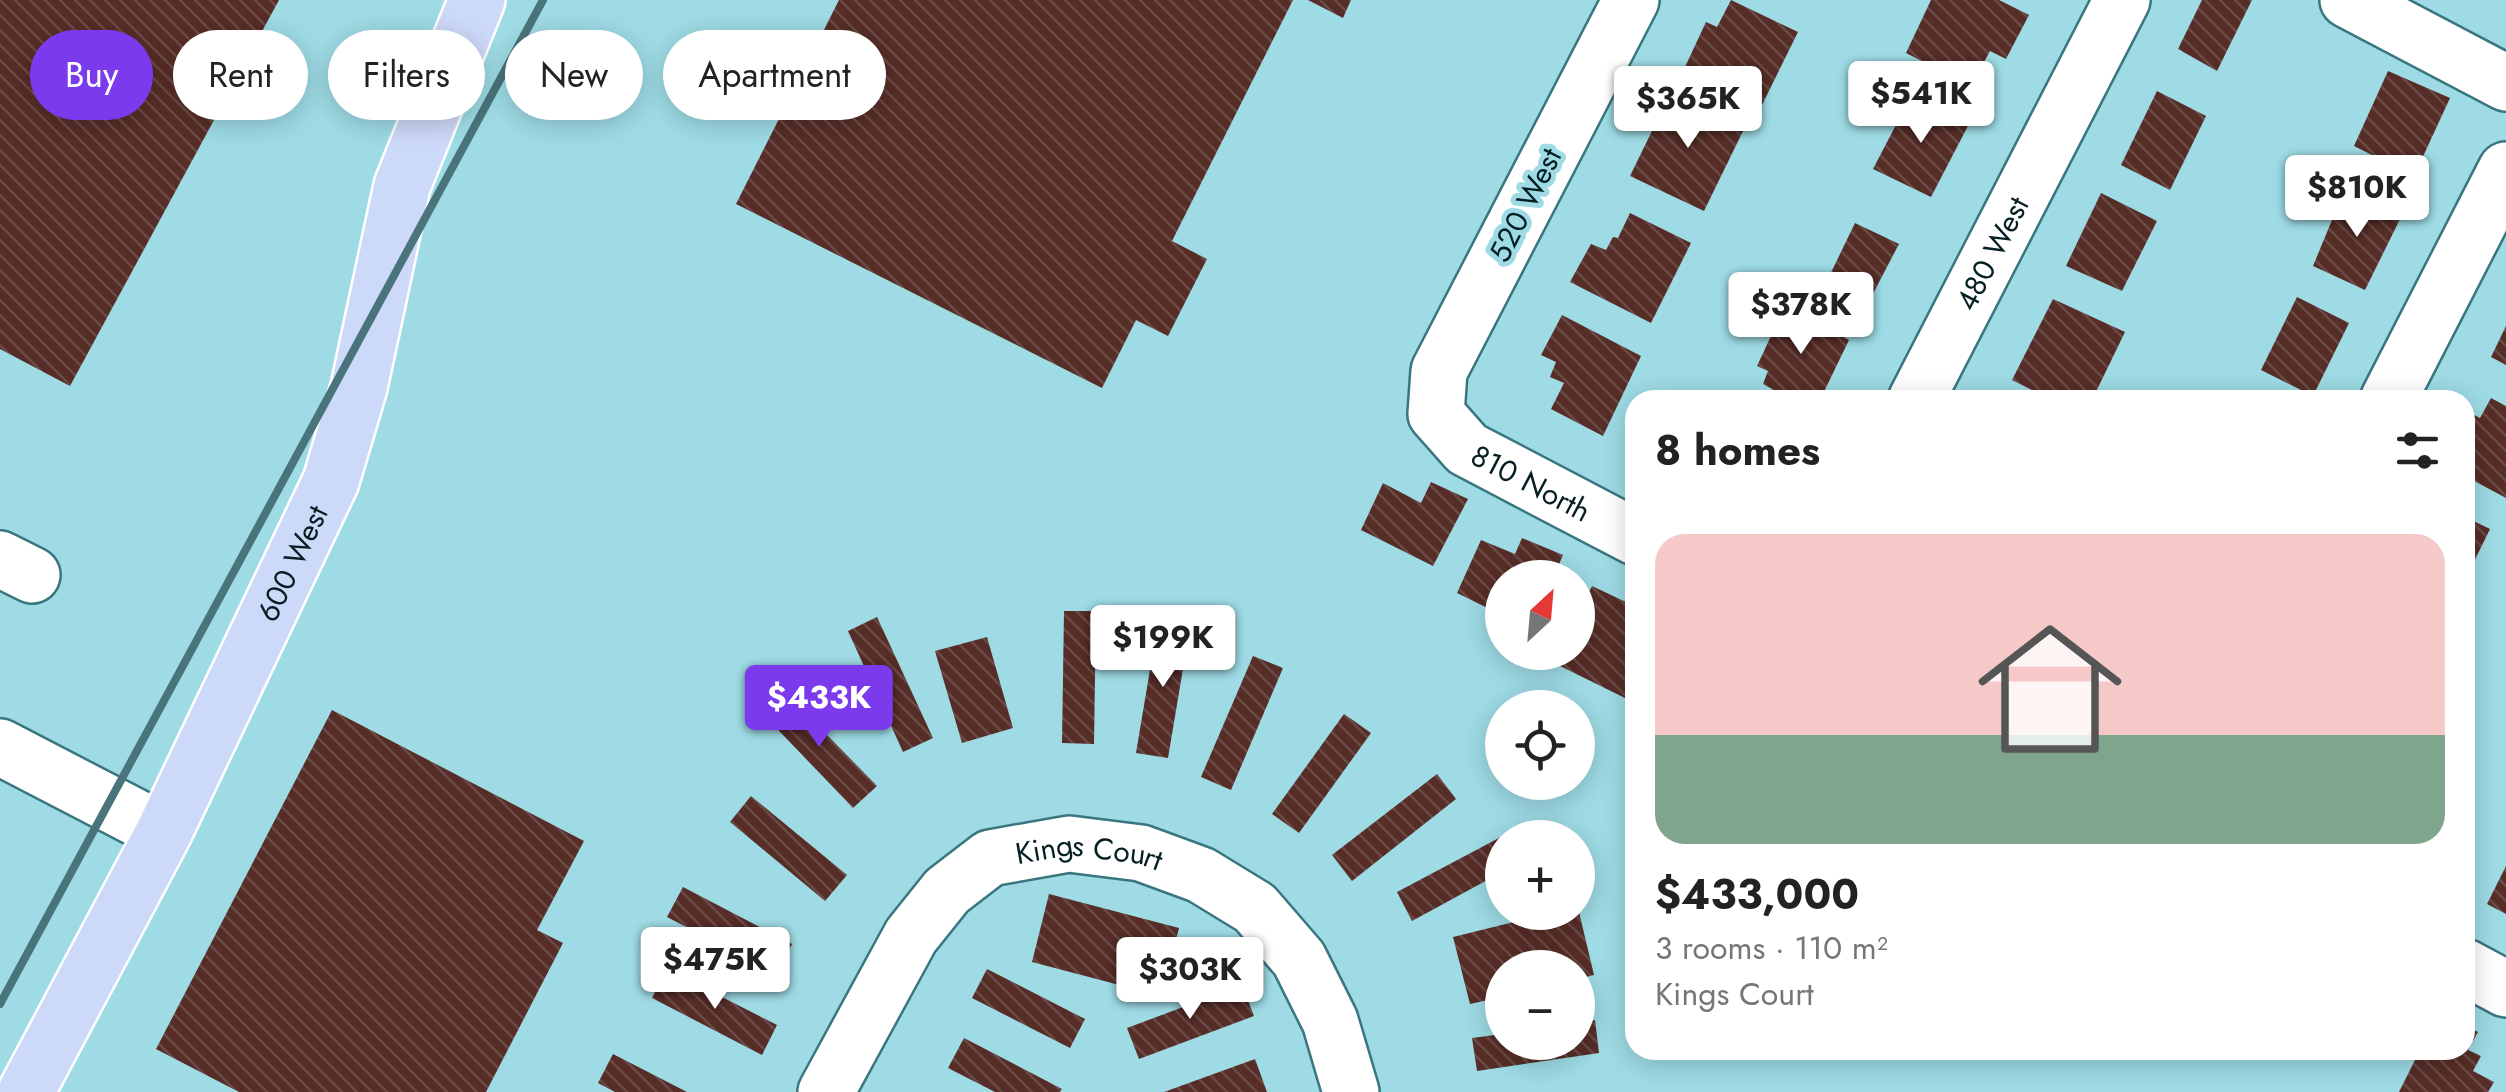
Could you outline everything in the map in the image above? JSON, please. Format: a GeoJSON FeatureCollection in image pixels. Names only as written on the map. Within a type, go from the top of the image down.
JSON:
{"type":"FeatureCollection","features":[{"type":"Feature","properties":{"kind":"main road","name":"600 West"},"geometry":{"type":"LineString","coordinates":[[26,1092],[164,832],[331,480],[359,387],[402,186],[478,0]]}},
{"type":"Feature","properties":{"kind":"street","name":"520 West"},"geometry":{"type":"LineString","coordinates":[[1436,414],[1439,370],[1632,0]]}},
{"type":"Feature","properties":{"kind":"street","name":"480 West"},"geometry":{"type":"LineString","coordinates":[[1921,390],[2122,0]]}},
{"type":"Feature","properties":{"kind":"street"},"geometry":{"type":"LineString","coordinates":[[2348,0],[2506,83]]}},
{"type":"Feature","properties":{"kind":"street"},"geometry":{"type":"LineString","coordinates":[[2393,390],[2506,170]]}},
{"type":"Feature","properties":{"kind":"street","name":"810 North"},"geometry":{"type":"LineString","coordinates":[[1436,414],[1467,448],[1625,532]]}},
{"type":"Feature","properties":{"kind":"street"},"geometry":{"type":"LineString","coordinates":[[0,747],[164,832]]}},
{"type":"Feature","properties":{"kind":"street","name":"Kings Court"},"geometry":{"type":"LineString","coordinates":[[826,1092],[911,936],[947,891],[990,858],[1068,844],[1140,853],[1201,875],[1255,908],[1299,959],[1330,1021],[1351,1092]]}},
{"type":"Feature","properties":{"kind":"street"},"geometry":{"type":"LineString","coordinates":[[2475,972],[2506,988]]}},
{"type":"Feature","properties":{"kind":"building"},"geometry":{"type":"Polygon","coordinates":[[[0,0],[279,0],[263,30],[173,30],[173,120],[214,120],[70,386],[0,349],[0,0]]]}},
{"type":"Feature","properties":{"kind":"building"},"geometry":{"type":"Polygon","coordinates":[[[839,0],[1293,0],[1172,241],[1207,259],[1168,336],[1136,320],[1102,388],[736,204],[778,120],[886,120],[886,30],[824,30],[839,0]]]}},
{"type":"Feature","properties":{"kind":"building"},"geometry":{"type":"Polygon","coordinates":[[[1308,0],[1351,0],[1343,18],[1308,0]]]}},
{"type":"Feature","properties":{"kind":"building"},"geometry":{"type":"Polygon","coordinates":[[[1731,0],[1798,32],[1762,105],[1685,67],[1706,22],[1717,27],[1731,0]]]}},
{"type":"Feature","properties":{"kind":"building"},"geometry":{"type":"Polygon","coordinates":[[[1931,0],[1999,0],[2029,15],[2006,59],[1990,51],[1971,86],[1906,53],[1931,0]]]}},
{"type":"Feature","properties":{"kind":"building"},"geometry":{"type":"Polygon","coordinates":[[[2202,0],[2252,0],[2217,71],[2178,49],[2202,0]]]}},
{"type":"Feature","properties":{"kind":"building"},"geometry":{"type":"Polygon","coordinates":[[[2388,71],[2450,98],[2414,176],[2354,146],[2388,71]]]}},
{"type":"Feature","properties":{"kind":"building"},"geometry":{"type":"Polygon","coordinates":[[[1672,90],[1745,127],[1704,211],[1630,176],[1672,90]]]}},
{"type":"Feature","properties":{"kind":"building"},"geometry":{"type":"Polygon","coordinates":[[[2157,91],[2206,116],[2170,190],[2121,165],[2157,91]]]}},
{"type":"Feature","properties":{"kind":"building"},"geometry":{"type":"Polygon","coordinates":[[[1911,96],[1970,122],[1931,197],[1873,169],[1911,96]]]}},
{"type":"Feature","properties":{"kind":"building"},"geometry":{"type":"Polygon","coordinates":[[[2356,190],[2403,213],[2365,290],[2313,266],[2339,203],[2349,206],[2356,190]]]}},
{"type":"Feature","properties":{"kind":"building"},"geometry":{"type":"Polygon","coordinates":[[[2101,193],[2157,221],[2122,291],[2066,266],[2101,193]]]}},
{"type":"Feature","properties":{"kind":"building"},"geometry":{"type":"Polygon","coordinates":[[[1630,213],[1691,243],[1651,323],[1570,282],[1591,244],[1606,250],[1613,237],[1618,238],[1630,213]]]}},
{"type":"Feature","properties":{"kind":"building"},"geometry":{"type":"Polygon","coordinates":[[[1855,223],[1899,244],[1867,305],[1826,283],[1855,223]]]}},
{"type":"Feature","properties":{"kind":"building"},"geometry":{"type":"Polygon","coordinates":[[[2297,297],[2349,323],[2316,390],[2301,390],[2261,370],[2297,297]]]}},
{"type":"Feature","properties":{"kind":"building"},"geometry":{"type":"Polygon","coordinates":[[[2053,299],[2125,332],[2097,390],[2032,390],[2012,380],[2053,299]]]}},
{"type":"Feature","properties":{"kind":"building"},"geometry":{"type":"Polygon","coordinates":[[[1785,306],[1849,340],[1825,390],[1774,390],[1763,384],[1768,371],[1757,366],[1785,306]]]}},
{"type":"Feature","properties":{"kind":"building"},"geometry":{"type":"Polygon","coordinates":[[[1562,315],[1641,356],[1603,436],[1551,409],[1564,383],[1550,377],[1556,362],[1541,355],[1562,315]]]}},
{"type":"Feature","properties":{"kind":"building"},"geometry":{"type":"Polygon","coordinates":[[[2506,326],[2506,365],[2491,357],[2506,326]]]}},
{"type":"Feature","properties":{"kind":"building"},"geometry":{"type":"Polygon","coordinates":[[[2491,398],[2506,406],[2506,498],[2475,481],[2475,415],[2480,418],[2491,398]]]}},
{"type":"Feature","properties":{"kind":"building"},"geometry":{"type":"Polygon","coordinates":[[[1431,482],[1468,499],[1433,566],[1361,530],[1383,483],[1421,503],[1431,482]]]}},
{"type":"Feature","properties":{"kind":"building"},"geometry":{"type":"Polygon","coordinates":[[[2475,522],[2490,529],[2475,560],[2475,522]]]}},
{"type":"Feature","properties":{"kind":"building"},"geometry":{"type":"Polygon","coordinates":[[[1522,538],[1563,555],[1561,560],[1485,560],[1485,607],[1457,593],[1481,540],[1515,554],[1522,538]]]}},
{"type":"Feature","properties":{"kind":"building"},"geometry":{"type":"Polygon","coordinates":[[[1595,587],[1625,602],[1625,698],[1568,670],[1595,670],[1595,587]]]}},
{"type":"Feature","properties":{"kind":"building"},"geometry":{"type":"Polygon","coordinates":[[[1064,611],[1096,611],[1094,744],[1062,743],[1064,611]]]}},
{"type":"Feature","properties":{"kind":"building"},"geometry":{"type":"Polygon","coordinates":[[[877,617],[933,738],[903,752],[848,631],[877,617]]]}},
{"type":"Feature","properties":{"kind":"building"},"geometry":{"type":"Polygon","coordinates":[[[1158,622],[1190,627],[1168,758],[1136,753],[1158,622]]]}},
{"type":"Feature","properties":{"kind":"building"},"geometry":{"type":"Polygon","coordinates":[[[987,637],[1013,728],[962,743],[935,651],[987,637]]]}},
{"type":"Feature","properties":{"kind":"building"},"geometry":{"type":"Polygon","coordinates":[[[1253,656],[1283,668],[1231,790],[1201,777],[1253,656]]]}},
{"type":"Feature","properties":{"kind":"building"},"geometry":{"type":"Polygon","coordinates":[[[784,691],[877,786],[853,808],[762,713],[784,691]]]}},
{"type":"Feature","properties":{"kind":"building"},"geometry":{"type":"Polygon","coordinates":[[[332,710],[584,841],[537,930],[563,943],[486,1092],[239,1092],[156,1049],[332,710]]]}},
{"type":"Feature","properties":{"kind":"building"},"geometry":{"type":"Polygon","coordinates":[[[1344,714],[1371,733],[1299,833],[1272,814],[1344,714]]]}},
{"type":"Feature","properties":{"kind":"building"},"geometry":{"type":"Polygon","coordinates":[[[1437,774],[1456,799],[1352,881],[1332,855],[1437,774]]]}},
{"type":"Feature","properties":{"kind":"building"},"geometry":{"type":"Polygon","coordinates":[[[751,796],[847,875],[825,901],[730,822],[751,796]]]}},
{"type":"Feature","properties":{"kind":"building"},"geometry":{"type":"Polygon","coordinates":[[[1485,845],[1485,881],[1412,921],[1397,892],[1485,845]]]}},
{"type":"Feature","properties":{"kind":"building"},"geometry":{"type":"Polygon","coordinates":[[[2506,866],[2506,914],[2487,904],[2506,866]]]}},
{"type":"Feature","properties":{"kind":"building"},"geometry":{"type":"Polygon","coordinates":[[[683,887],[792,944],[777,974],[667,917],[683,887]]]}},
{"type":"Feature","properties":{"kind":"building"},"geometry":{"type":"Polygon","coordinates":[[[1049,894],[1179,928],[1161,996],[1032,962],[1049,894]]]}},
{"type":"Feature","properties":{"kind":"building"},"geometry":{"type":"Polygon","coordinates":[[[1485,929],[1583,930],[1588,950],[1485,950],[1485,1001],[1470,1004],[1453,937],[1485,929]]]}},
{"type":"Feature","properties":{"kind":"building"},"geometry":{"type":"Polygon","coordinates":[[[667,969],[777,1025],[762,1055],[652,998],[667,969]]]}},
{"type":"Feature","properties":{"kind":"building"},"geometry":{"type":"Polygon","coordinates":[[[987,969],[1085,1019],[1070,1048],[972,998],[987,969]]]}},
{"type":"Feature","properties":{"kind":"building"},"geometry":{"type":"Polygon","coordinates":[[[1242,985],[1254,1016],[1139,1059],[1127,1028],[1242,985]]]}},
{"type":"Feature","properties":{"kind":"building"},"geometry":{"type":"Polygon","coordinates":[[[1595,1020],[1599,1053],[1595,1054],[1595,1020]]]}},
{"type":"Feature","properties":{"kind":"building"},"geometry":{"type":"Polygon","coordinates":[[[1485,1036],[1485,1060],[1552,1060],[1477,1071],[1472,1038],[1485,1036]]]}},
{"type":"Feature","properties":{"kind":"building"},"geometry":{"type":"Polygon","coordinates":[[[964,1038],[1062,1089],[995,1092],[948,1068],[964,1038]]]}},
{"type":"Feature","properties":{"kind":"building"},"geometry":{"type":"Polygon","coordinates":[[[2475,1053],[2481,1056],[2473,1071],[2494,1082],[2488,1092],[2399,1092],[2415,1060],[2475,1060],[2475,1053]]]}},
{"type":"Feature","properties":{"kind":"building"},"geometry":{"type":"Polygon","coordinates":[[[613,1054],[687,1092],[615,1092],[598,1083],[613,1054]]]}},
{"type":"Feature","properties":{"kind":"building"},"geometry":{"type":"Polygon","coordinates":[[[1255,1059],[1267,1092],[1164,1092],[1255,1059]]]}},
{"type":"Feature","properties":{"kind":"railway"},"geometry":{"type":"LineString","coordinates":[[0,1004],[543,0]]}}]}
